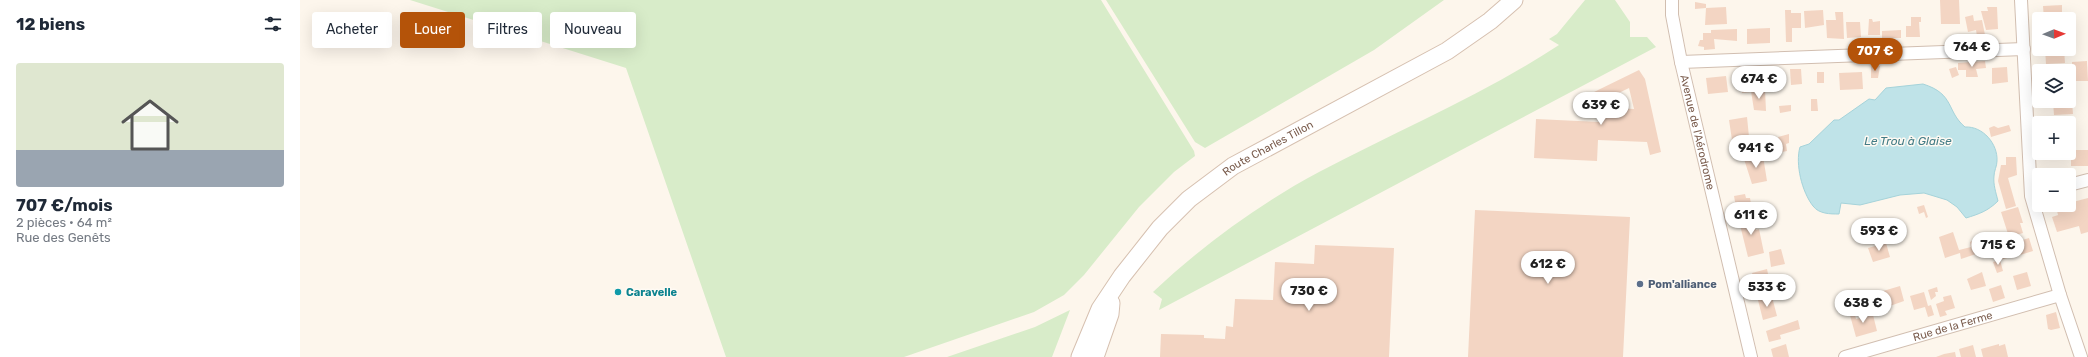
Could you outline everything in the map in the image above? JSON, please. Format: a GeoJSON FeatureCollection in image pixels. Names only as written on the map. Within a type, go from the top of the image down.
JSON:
{"type":"FeatureCollection","features":[{"type":"Feature","properties":{"kind":"main road","name":"Route Charles Tillon"},"geometry":{"type":"LineString","coordinates":[[1080,357],[1100,309],[1113,292],[1122,276],[1160,228],[1189,199],[1233,166],[1447,51],[1490,20],[1514,0]]}},
{"type":"Feature","properties":{"kind":"main road"},"geometry":{"type":"LineString","coordinates":[[1096,357],[1110,314],[1113,292]]}},
{"type":"Feature","properties":{"kind":"street","name":"Avenue de l'Aérodrome"},"geometry":{"type":"LineString","coordinates":[[1672,0],[1672,15],[1681,62],[1751,357]]}},
{"type":"Feature","properties":{"kind":"street"},"geometry":{"type":"LineString","coordinates":[[2021,0],[2033,168]]}},
{"type":"Feature","properties":{"kind":"street"},"geometry":{"type":"LineString","coordinates":[[1681,62],[2024,49]]}},
{"type":"Feature","properties":{"kind":"street"},"geometry":{"type":"LineString","coordinates":[[2076,184],[2088,180]]}},
{"type":"Feature","properties":{"kind":"street"},"geometry":{"type":"LineString","coordinates":[[2039,212],[2060,295],[2081,357]]}},
{"type":"Feature","properties":{"kind":"street","name":"Rue de la Ferme"},"geometry":{"type":"LineString","coordinates":[[1845,357],[2060,295]]}},
{"type":"Feature","properties":{"kind":"green space"},"geometry":{"type":"Polygon","coordinates":[[[410,0],[1101,0],[1194,151],[1195,156],[1174,172],[1139,207],[1084,275],[1064,295],[1034,312],[904,357],[726,357],[626,68],[562,48],[636,48],[636,12],[550,12],[550,44],[542,42],[542,12],[473,12],[473,20],[465,17],[465,12],[448,12],[410,0]]]}},
{"type":"Feature","properties":{"kind":"green space"},"geometry":{"type":"Polygon","coordinates":[[[1106,0],[1444,0],[1374,50],[1205,148],[1195,142],[1106,0]]]}},
{"type":"Feature","properties":{"kind":"green space"},"geometry":{"type":"Polygon","coordinates":[[[1585,0],[1615,0],[1630,22],[1630,37],[1647,37],[1656,47],[1159,310],[1162,299],[1153,292],[1232,226],[1297,184],[1471,96],[1559,45],[1549,39],[1557,34],[1585,0]]]}},
{"type":"Feature","properties":{"kind":"green space"},"geometry":{"type":"Polygon","coordinates":[[[1070,310],[1052,357],[947,357],[1035,327],[1070,310]]]}},
{"type":"Feature","properties":{"kind":"water","name":"Le Trou à Glaise"},"geometry":{"type":"Polygon","coordinates":[[[1923,84],[1933,88],[1945,98],[1959,121],[1965,127],[1972,127],[1978,130],[1988,137],[1992,143],[1997,155],[1994,179],[1998,201],[1983,212],[1966,218],[1957,207],[1947,200],[1924,193],[1900,195],[1860,205],[1841,203],[1839,214],[1825,213],[1815,209],[1809,200],[1800,178],[1798,161],[1800,147],[1809,144],[1834,120],[1839,120],[1869,99],[1875,100],[1886,88],[1923,84]]]}},
{"type":"Feature","properties":{"kind":"building"},"geometry":{"type":"Polygon","coordinates":[[[1940,0],[1959,0],[1960,24],[1941,24],[1940,0]]]}},
{"type":"Feature","properties":{"kind":"building"},"geometry":{"type":"Polygon","coordinates":[[[1695,2],[1706,4],[1706,8],[1695,9],[1695,2]]]}},
{"type":"Feature","properties":{"kind":"building"},"geometry":{"type":"Polygon","coordinates":[[[2062,5],[2062,12],[2043,12],[2043,6],[2062,5]]]}},
{"type":"Feature","properties":{"kind":"building"},"geometry":{"type":"Polygon","coordinates":[[[1726,7],[1727,24],[1705,25],[1706,8],[1726,7]]]}},
{"type":"Feature","properties":{"kind":"building"},"geometry":{"type":"Polygon","coordinates":[[[1987,7],[1997,7],[1998,29],[1986,30],[1981,11],[1988,11],[1987,7]]]}},
{"type":"Feature","properties":{"kind":"building"},"geometry":{"type":"Polygon","coordinates":[[[1785,10],[1791,10],[1791,13],[1801,13],[1801,28],[1792,28],[1792,42],[1786,42],[1785,10]]]}},
{"type":"Feature","properties":{"kind":"building"},"geometry":{"type":"Polygon","coordinates":[[[1823,10],[1824,25],[1805,28],[1804,11],[1823,10]]]}},
{"type":"Feature","properties":{"kind":"building"},"geometry":{"type":"Polygon","coordinates":[[[1835,12],[1843,12],[1844,39],[1827,38],[1826,20],[1836,20],[1835,12]]]}},
{"type":"Feature","properties":{"kind":"building"},"geometry":{"type":"Polygon","coordinates":[[[1973,15],[1974,21],[1982,20],[1985,35],[1977,36],[1976,30],[1968,32],[1965,17],[1973,15]]]}},
{"type":"Feature","properties":{"kind":"building"},"geometry":{"type":"Polygon","coordinates":[[[1911,17],[1921,17],[1921,22],[1919,22],[1920,37],[1906,37],[1906,26],[1911,26],[1911,17]]]}},
{"type":"Feature","properties":{"kind":"building"},"geometry":{"type":"Polygon","coordinates":[[[1869,19],[1872,19],[1873,22],[1880,21],[1880,35],[1868,35],[1869,19]]]}},
{"type":"Feature","properties":{"kind":"building"},"geometry":{"type":"Polygon","coordinates":[[[1846,22],[1860,22],[1861,37],[1847,38],[1846,22]]]}},
{"type":"Feature","properties":{"kind":"building"},"geometry":{"type":"Polygon","coordinates":[[[1770,28],[1770,43],[1747,44],[1747,29],[1770,28]]]}},
{"type":"Feature","properties":{"kind":"building"},"geometry":{"type":"Polygon","coordinates":[[[1737,29],[1737,41],[1714,39],[1715,49],[1704,50],[1704,47],[1698,46],[1700,40],[1703,40],[1703,33],[1711,33],[1711,30],[1737,29]]]}},
{"type":"Feature","properties":{"kind":"building"},"geometry":{"type":"Polygon","coordinates":[[[1901,30],[1901,38],[1882,38],[1882,31],[1901,30]]]}},
{"type":"Feature","properties":{"kind":"building"},"geometry":{"type":"Polygon","coordinates":[[[2045,56],[2064,56],[2065,63],[2046,64],[2045,56]]]}},
{"type":"Feature","properties":{"kind":"building"},"geometry":{"type":"Polygon","coordinates":[[[1985,61],[1986,68],[1976,69],[1978,77],[1966,77],[1966,70],[1958,70],[1958,63],[1985,61]]]}},
{"type":"Feature","properties":{"kind":"building"},"geometry":{"type":"Polygon","coordinates":[[[2087,61],[2088,81],[2076,81],[2076,64],[2072,64],[2072,62],[2087,61]]]}},
{"type":"Feature","properties":{"kind":"building"},"geometry":{"type":"Polygon","coordinates":[[[1871,66],[1880,66],[1878,78],[1871,78],[1871,66]]]}},
{"type":"Feature","properties":{"kind":"building"},"geometry":{"type":"Polygon","coordinates":[[[1956,67],[1959,75],[1952,78],[1949,69],[1956,67]]]}},
{"type":"Feature","properties":{"kind":"building"},"geometry":{"type":"Polygon","coordinates":[[[2007,67],[2008,82],[1992,84],[1992,68],[2007,67]]]}},
{"type":"Feature","properties":{"kind":"building"},"geometry":{"type":"Polygon","coordinates":[[[1790,69],[1801,69],[1802,84],[1791,85],[1790,69]]]}},
{"type":"Feature","properties":{"kind":"building"},"geometry":{"type":"Polygon","coordinates":[[[1639,70],[1645,79],[1661,152],[1650,155],[1647,142],[1598,140],[1597,161],[1534,158],[1536,119],[1599,122],[1600,107],[1634,109],[1629,88],[1600,102],[1594,92],[1639,70]]]}},
{"type":"Feature","properties":{"kind":"building"},"geometry":{"type":"Polygon","coordinates":[[[1817,72],[1824,72],[1824,83],[1817,83],[1817,72]]]}},
{"type":"Feature","properties":{"kind":"building"},"geometry":{"type":"Polygon","coordinates":[[[1862,72],[1863,89],[1840,90],[1839,73],[1862,72]]]}},
{"type":"Feature","properties":{"kind":"building"},"geometry":{"type":"Polygon","coordinates":[[[1778,74],[1778,89],[1765,89],[1764,75],[1778,74]]]}},
{"type":"Feature","properties":{"kind":"building"},"geometry":{"type":"Polygon","coordinates":[[[1726,76],[1728,92],[1708,94],[1706,78],[1726,76]]]}},
{"type":"Feature","properties":{"kind":"building"},"geometry":{"type":"Polygon","coordinates":[[[1750,79],[1751,92],[1742,93],[1740,80],[1750,79]]]}},
{"type":"Feature","properties":{"kind":"building"},"geometry":{"type":"Polygon","coordinates":[[[1765,89],[1766,111],[1754,110],[1751,91],[1765,89]]]}},
{"type":"Feature","properties":{"kind":"building"},"geometry":{"type":"Polygon","coordinates":[[[1811,99],[1817,99],[1818,111],[1811,111],[1811,99]]]}},
{"type":"Feature","properties":{"kind":"building"},"geometry":{"type":"Polygon","coordinates":[[[1791,105],[1791,111],[1780,113],[1779,106],[1791,105]]]}},
{"type":"Feature","properties":{"kind":"building"},"geometry":{"type":"Polygon","coordinates":[[[2053,108],[2073,108],[2073,114],[2054,115],[2053,108]]]}},
{"type":"Feature","properties":{"kind":"building"},"geometry":{"type":"Polygon","coordinates":[[[1747,117],[1749,137],[1732,140],[1729,120],[1747,117]]]}},
{"type":"Feature","properties":{"kind":"building"},"geometry":{"type":"Polygon","coordinates":[[[2009,125],[2011,131],[1991,137],[1989,128],[1994,126],[1998,128],[2009,125]]]}},
{"type":"Feature","properties":{"kind":"building"},"geometry":{"type":"Polygon","coordinates":[[[1789,134],[1789,143],[1786,144],[1787,151],[1777,153],[1776,146],[1780,145],[1778,137],[1789,134]]]}},
{"type":"Feature","properties":{"kind":"building"},"geometry":{"type":"Polygon","coordinates":[[[2076,150],[2088,150],[2088,166],[2071,166],[2071,160],[2076,160],[2076,150]]]}},
{"type":"Feature","properties":{"kind":"building"},"geometry":{"type":"Polygon","coordinates":[[[1763,156],[1767,181],[1752,184],[1744,159],[1763,156]]]}},
{"type":"Feature","properties":{"kind":"building"},"geometry":{"type":"Polygon","coordinates":[[[2006,157],[2016,157],[2017,175],[2008,178],[2016,206],[2006,209],[1998,181],[2001,165],[2006,165],[2006,157]]]}},
{"type":"Feature","properties":{"kind":"building"},"geometry":{"type":"Polygon","coordinates":[[[1745,194],[1746,198],[1750,198],[1751,204],[1736,207],[1734,196],[1745,194]]]}},
{"type":"Feature","properties":{"kind":"building"},"geometry":{"type":"Polygon","coordinates":[[[2088,198],[2088,232],[2081,234],[2079,226],[2057,232],[2052,217],[2058,215],[2057,212],[2076,212],[2076,201],[2088,198]]]}},
{"type":"Feature","properties":{"kind":"building"},"geometry":{"type":"Polygon","coordinates":[[[1924,205],[1928,217],[1926,218],[1924,212],[1919,214],[1917,207],[1924,205]]]}},
{"type":"Feature","properties":{"kind":"building"},"geometry":{"type":"Polygon","coordinates":[[[2018,207],[2023,223],[2020,223],[2023,233],[2009,237],[2001,212],[2018,207]]]}},
{"type":"Feature","properties":{"kind":"building"},"geometry":{"type":"Polygon","coordinates":[[[1475,210],[1630,217],[1623,357],[1468,357],[1475,210]]]}},
{"type":"Feature","properties":{"kind":"building"},"geometry":{"type":"Polygon","coordinates":[[[1753,214],[1756,230],[1759,229],[1764,253],[1748,257],[1738,217],[1753,214]]]}},
{"type":"Feature","properties":{"kind":"building"},"geometry":{"type":"Polygon","coordinates":[[[1953,232],[1959,250],[1971,247],[1970,242],[1972,241],[1976,254],[1961,259],[1960,253],[1945,258],[1939,237],[1953,232]]]}},
{"type":"Feature","properties":{"kind":"building"},"geometry":{"type":"Polygon","coordinates":[[[2029,238],[2033,251],[2020,255],[2016,242],[2029,238]]]}},
{"type":"Feature","properties":{"kind":"building"},"geometry":{"type":"Polygon","coordinates":[[[2004,239],[2011,257],[2000,260],[1995,242],[2004,239]]]}},
{"type":"Feature","properties":{"kind":"building"},"geometry":{"type":"Polygon","coordinates":[[[1886,243],[1890,257],[1873,262],[1868,248],[1886,243]]]}},
{"type":"Feature","properties":{"kind":"building"},"geometry":{"type":"Polygon","coordinates":[[[1315,245],[1394,248],[1389,357],[1160,357],[1161,334],[1204,335],[1204,338],[1225,339],[1226,326],[1233,327],[1235,299],[1273,300],[1275,262],[1314,264],[1315,245]]]}},
{"type":"Feature","properties":{"kind":"building"},"geometry":{"type":"Polygon","coordinates":[[[1781,249],[1785,264],[1771,267],[1769,252],[1781,249]]]}},
{"type":"Feature","properties":{"kind":"building"},"geometry":{"type":"Polygon","coordinates":[[[2000,260],[2003,271],[1997,273],[1993,262],[2000,260]]]}},
{"type":"Feature","properties":{"kind":"building"},"geometry":{"type":"Polygon","coordinates":[[[1767,269],[1770,284],[1756,288],[1752,273],[1767,269]]]}},
{"type":"Feature","properties":{"kind":"building"},"geometry":{"type":"Polygon","coordinates":[[[1982,272],[1986,286],[1971,290],[1967,279],[1982,272]]]}},
{"type":"Feature","properties":{"kind":"building"},"geometry":{"type":"Polygon","coordinates":[[[2027,272],[2031,286],[2017,290],[2013,276],[2027,272]]]}},
{"type":"Feature","properties":{"kind":"building"},"geometry":{"type":"Polygon","coordinates":[[[2001,285],[2005,298],[1993,302],[1989,289],[2001,285]]]}},
{"type":"Feature","properties":{"kind":"building"},"geometry":{"type":"Polygon","coordinates":[[[1900,286],[1904,301],[1887,307],[1883,291],[1900,286]]]}},
{"type":"Feature","properties":{"kind":"building"},"geometry":{"type":"Polygon","coordinates":[[[1937,287],[1938,292],[1935,292],[1936,296],[1931,300],[1928,290],[1937,287]]]}},
{"type":"Feature","properties":{"kind":"building"},"geometry":{"type":"Polygon","coordinates":[[[1924,292],[1928,306],[1931,305],[1934,315],[1928,317],[1925,307],[1914,310],[1910,296],[1924,292]]]}},
{"type":"Feature","properties":{"kind":"building"},"geometry":{"type":"Polygon","coordinates":[[[1951,295],[1955,308],[1945,311],[1947,315],[1940,317],[1936,304],[1944,301],[1943,297],[1951,295]]]}},
{"type":"Feature","properties":{"kind":"building"},"geometry":{"type":"Polygon","coordinates":[[[1772,297],[1777,316],[1763,320],[1758,300],[1772,297]]]}},
{"type":"Feature","properties":{"kind":"building"},"geometry":{"type":"Polygon","coordinates":[[[1853,307],[1856,319],[1873,315],[1877,331],[1856,337],[1848,308],[1853,307]]]}},
{"type":"Feature","properties":{"kind":"building"},"geometry":{"type":"Polygon","coordinates":[[[2056,312],[2060,328],[2051,330],[2048,329],[2046,315],[2056,312]]]}},
{"type":"Feature","properties":{"kind":"building"},"geometry":{"type":"Polygon","coordinates":[[[1798,320],[1800,329],[1780,335],[1781,339],[1769,342],[1766,331],[1798,320]]]}},
{"type":"Feature","properties":{"kind":"building"},"geometry":{"type":"Polygon","coordinates":[[[1786,344],[1789,357],[1773,357],[1771,349],[1786,344]]]}},
{"type":"Feature","properties":{"kind":"building"},"geometry":{"type":"Polygon","coordinates":[[[1999,344],[1999,346],[2005,344],[2008,357],[1983,357],[1981,349],[1999,344]]]}},
{"type":"Feature","properties":{"kind":"building"},"geometry":{"type":"Polygon","coordinates":[[[1973,345],[1976,357],[1961,357],[1959,349],[1973,345]]]}},
{"type":"Feature","properties":{"kind":"building"},"geometry":{"type":"Polygon","coordinates":[[[1955,352],[1956,357],[1936,357],[1944,354],[1955,352]]]}},
{"type":"Feature","properties":{"kind":"place","name":"Pom'alliance"},"geometry":{"type":"Point","coordinates":[1640,284]}},
{"type":"Feature","properties":{"kind":"place","name":"Caravelle"},"geometry":{"type":"Point","coordinates":[618,292]}}]}
